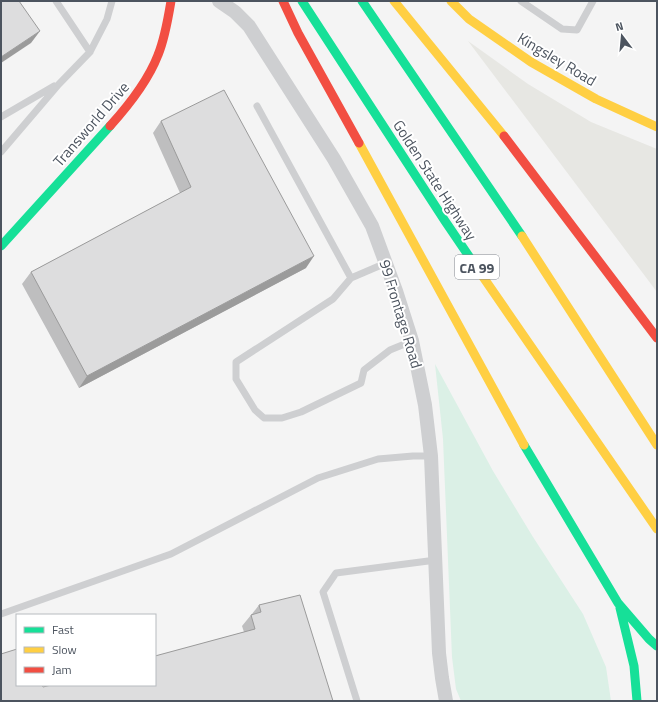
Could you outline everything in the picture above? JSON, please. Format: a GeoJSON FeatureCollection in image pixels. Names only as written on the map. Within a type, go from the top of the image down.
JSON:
{"type":"FeatureCollection","features":[{"type":"Feature","properties":{"kind":"main road","name":"Transworld Drive"},"geometry":{"type":"LineString","coordinates":[[1,246],[116,120],[139,91],[158,55],[168,19],[171,1]]}},
{"type":"Feature","properties":{"kind":"main road"},"geometry":{"type":"LineString","coordinates":[[283,1],[298,33],[498,395],[529,454],[618,603],[657,646]]}},
{"type":"Feature","properties":{"kind":"main road","name":"Golden State Highway"},"geometry":{"type":"LineString","coordinates":[[302,1],[445,221],[657,529]]}},
{"type":"Feature","properties":{"kind":"main road"},"geometry":{"type":"LineString","coordinates":[[362,1],[502,205],[657,445]]}},
{"type":"Feature","properties":{"kind":"main road"},"geometry":{"type":"LineString","coordinates":[[394,1],[505,138],[657,338]]}},
{"type":"Feature","properties":{"kind":"main road","name":"Kingsley Road"},"geometry":{"type":"LineString","coordinates":[[451,1],[469,19],[531,62],[596,99],[657,127]]}},
{"type":"Feature","properties":{"kind":"main road"},"geometry":{"type":"LineString","coordinates":[[618,603],[634,666],[637,701]]}},
{"type":"Feature","properties":{"kind":"street","name":"99 Frontage Road"},"geometry":{"type":"LineString","coordinates":[[219,1],[235,12],[249,26],[334,159],[372,226],[412,341],[425,405],[431,456],[439,653],[446,701]]}},
{"type":"Feature","properties":{"kind":"lane"},"geometry":{"type":"LineString","coordinates":[[56,1],[90,52]]}},
{"type":"Feature","properties":{"kind":"lane"},"geometry":{"type":"LineString","coordinates":[[1,152],[59,84],[90,52],[108,19],[112,1]]}},
{"type":"Feature","properties":{"kind":"lane"},"geometry":{"type":"LineString","coordinates":[[521,1],[562,29],[577,30],[593,1]]}},
{"type":"Feature","properties":{"kind":"lane"},"geometry":{"type":"LineString","coordinates":[[1,117],[59,84]]}},
{"type":"Feature","properties":{"kind":"lane"},"geometry":{"type":"LineString","coordinates":[[257,106],[351,278]]}},
{"type":"Feature","properties":{"kind":"lane"},"geometry":{"type":"LineString","coordinates":[[386,263],[351,278],[332,299],[236,362],[236,378],[255,410],[264,418],[282,418],[301,412],[360,383],[364,370],[390,350],[412,341]]}},
{"type":"Feature","properties":{"kind":"lane"},"geometry":{"type":"LineString","coordinates":[[1,614],[171,554],[318,478],[378,459],[431,456]]}},
{"type":"Feature","properties":{"kind":"lane"},"geometry":{"type":"LineString","coordinates":[[357,701],[323,592],[336,572],[436,560]]}},
{"type":"Feature","properties":{"kind":"shaded area"},"geometry":{"type":"Polygon","coordinates":[[[468,41],[528,84],[591,122],[657,149],[657,292],[468,41]]]}},
{"type":"Feature","properties":{"kind":"green space"},"geometry":{"type":"Polygon","coordinates":[[[435,364],[493,471],[533,537],[583,614],[606,667],[611,701],[461,701],[456,689],[452,657],[443,439],[435,364]]]}},
{"type":"Feature","properties":{"kind":"building"},"geometry":{"type":"Polygon","coordinates":[[[1,1],[19,1],[40,31],[1,57],[1,1]]]}},
{"type":"Feature","properties":{"kind":"building"},"geometry":{"type":"Polygon","coordinates":[[[224,90],[314,256],[87,376],[31,272],[191,187],[161,121],[224,90]]]}},
{"type":"Feature","properties":{"kind":"building"},"geometry":{"type":"Polygon","coordinates":[[[300,595],[333,701],[1,701],[1,654],[16,649],[16,686],[156,686],[156,656],[255,629],[251,615],[261,612],[259,605],[300,595]]]}},
{"type":"Feature","properties":{"kind":"traffic: fast"},"geometry":{"type":"LineString","coordinates":[[302,1],[481,274]]}},
{"type":"Feature","properties":{"kind":"traffic: fast"},"geometry":{"type":"LineString","coordinates":[[362,1],[522,236]]}},
{"type":"Feature","properties":{"kind":"traffic: fast"},"geometry":{"type":"LineString","coordinates":[[1,246],[110,126]]}},
{"type":"Feature","properties":{"kind":"traffic: fast"},"geometry":{"type":"LineString","coordinates":[[524,445],[618,603],[649,639],[657,646]]}},
{"type":"Feature","properties":{"kind":"traffic: fast"},"geometry":{"type":"LineString","coordinates":[[620,608],[634,666],[637,701]]}},
{"type":"Feature","properties":{"kind":"traffic: slow"},"geometry":{"type":"LineString","coordinates":[[394,1],[504,136]]}},
{"type":"Feature","properties":{"kind":"traffic: slow"},"geometry":{"type":"LineString","coordinates":[[451,1],[469,19],[531,62],[596,99],[657,127]]}},
{"type":"Feature","properties":{"kind":"traffic: slow"},"geometry":{"type":"LineString","coordinates":[[359,143],[524,445]]}},
{"type":"Feature","properties":{"kind":"traffic: slow"},"geometry":{"type":"LineString","coordinates":[[522,236],[657,445]]}},
{"type":"Feature","properties":{"kind":"traffic: slow"},"geometry":{"type":"LineString","coordinates":[[481,274],[657,529]]}},
{"type":"Feature","properties":{"kind":"traffic: jam"},"geometry":{"type":"LineString","coordinates":[[110,126],[137,92],[154,65],[164,35],[171,1]]}},
{"type":"Feature","properties":{"kind":"traffic: jam"},"geometry":{"type":"LineString","coordinates":[[283,1],[298,33],[359,143]]}},
{"type":"Feature","properties":{"kind":"traffic: jam"},"geometry":{"type":"LineString","coordinates":[[504,136],[657,338]]}}]}
